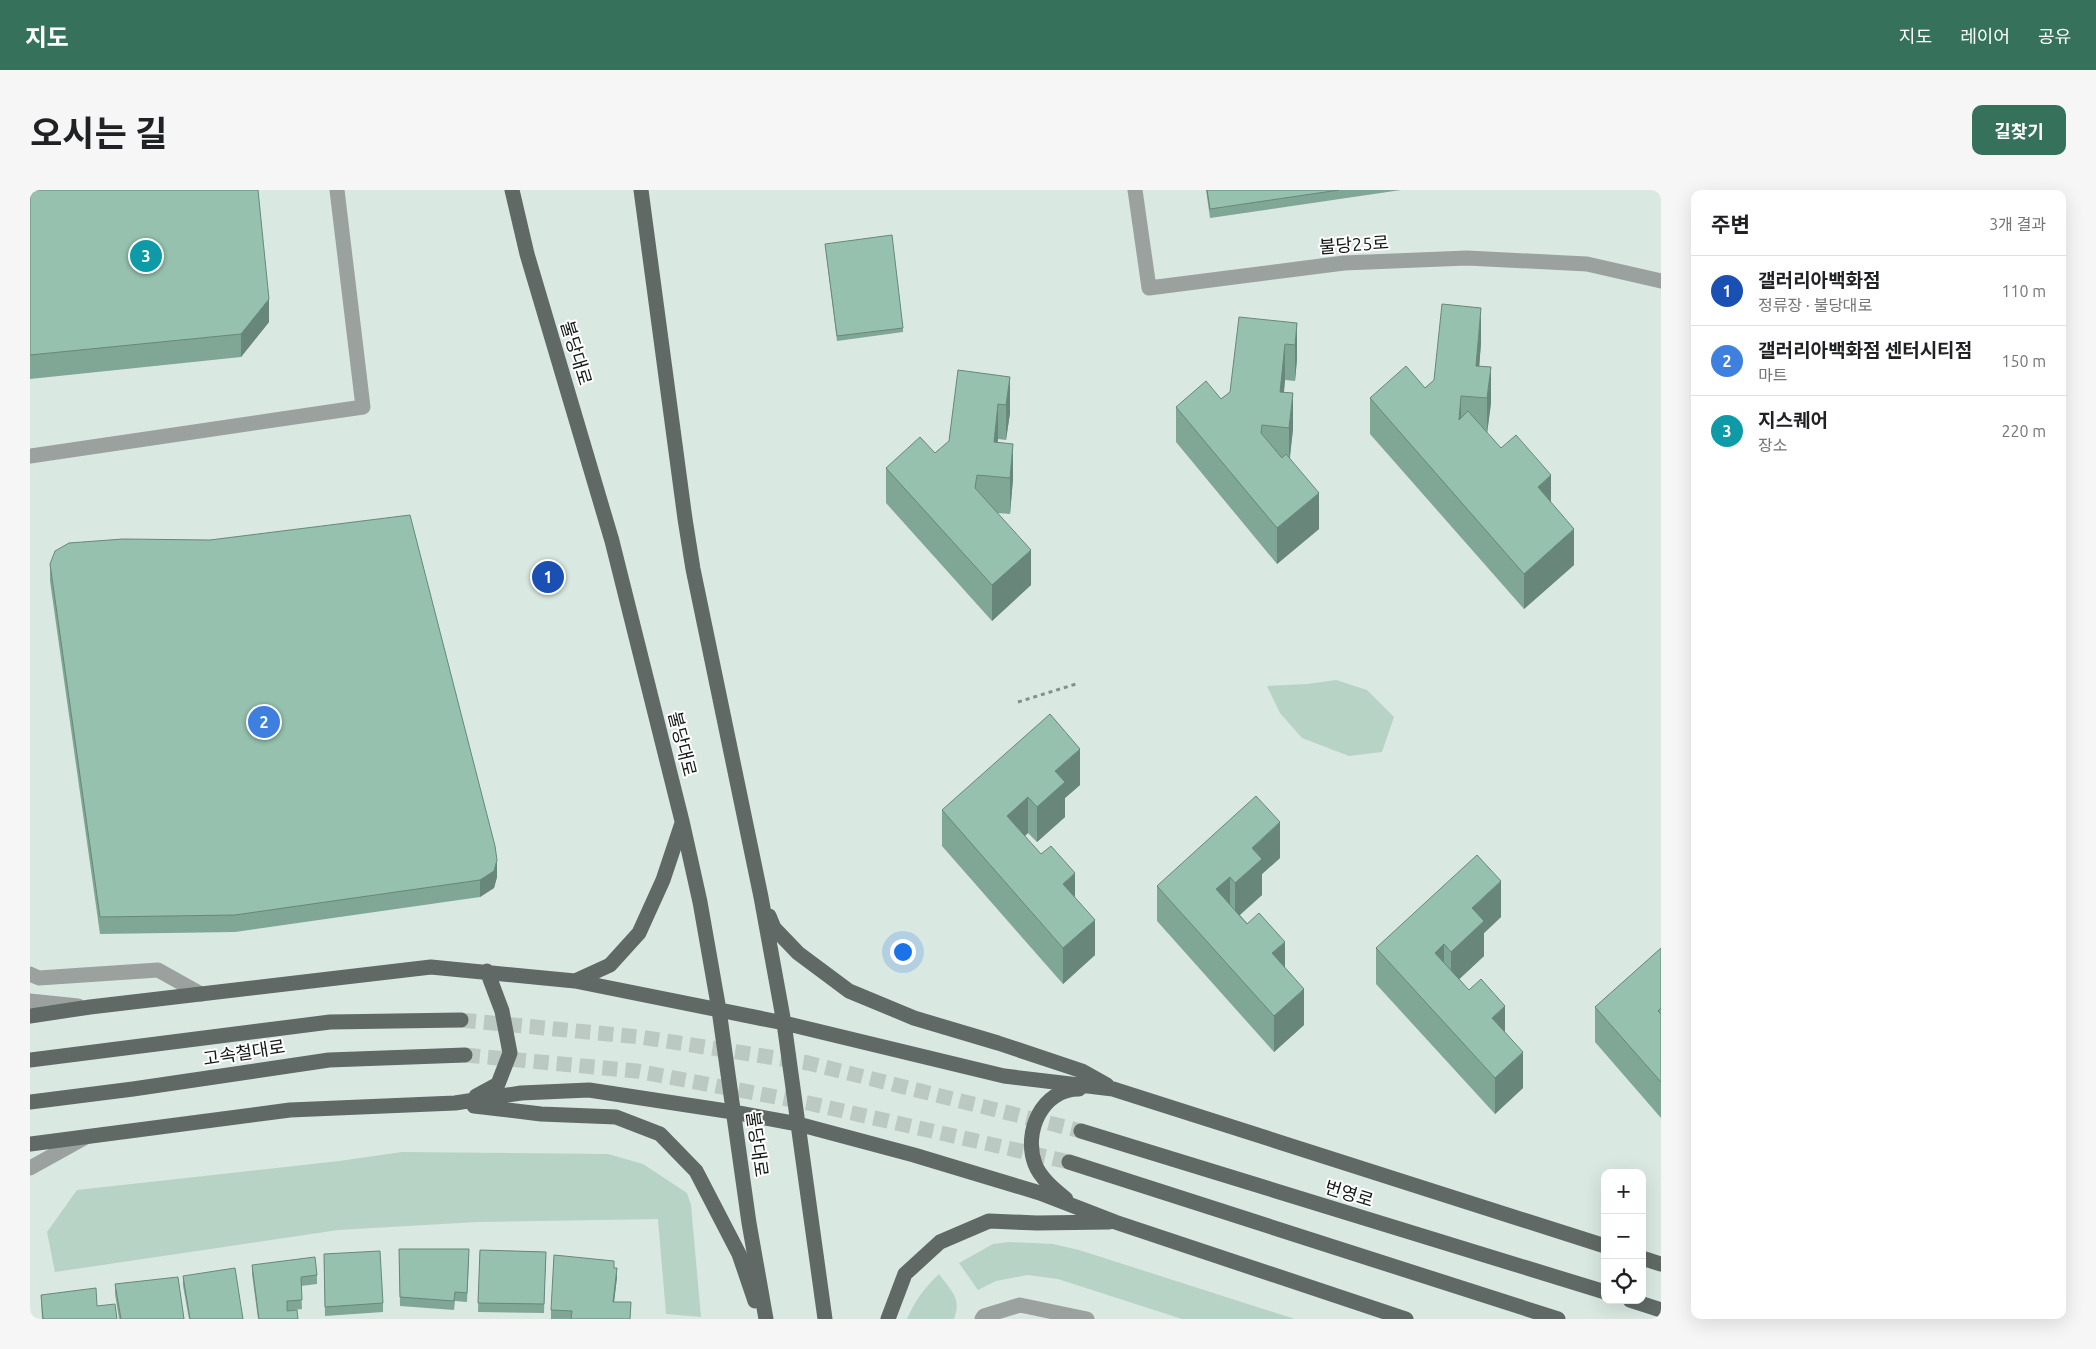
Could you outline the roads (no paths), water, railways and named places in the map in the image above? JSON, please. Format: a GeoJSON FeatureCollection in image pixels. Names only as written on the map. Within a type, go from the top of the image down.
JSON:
{"type":"FeatureCollection","features":[{"type":"Feature","properties":{"kind":"main road","name":"불당대로"},"geometry":{"type":"LineString","coordinates":[[512,190],[527,254],[612,541],[682,821],[700,902],[719,1010],[749,1223],[766,1319]]}},
{"type":"Feature","properties":{"kind":"main road"},"geometry":{"type":"LineString","coordinates":[[641,190],[693,569],[761,897],[784,1023],[825,1319]]}},
{"type":"Feature","properties":{"kind":"main road"},"geometry":{"type":"LineString","coordinates":[[575,981],[610,965],[639,933],[664,880],[682,821]]}},
{"type":"Feature","properties":{"kind":"main road"},"geometry":{"type":"LineString","coordinates":[[761,897],[774,928],[798,953],[849,991],[914,1018],[1082,1071],[1113,1089]]}},
{"type":"Feature","properties":{"kind":"main road"},"geometry":{"type":"LineString","coordinates":[[30,1016],[90,1007],[431,967],[575,981],[784,1023],[1004,1076],[1113,1089],[1601,1245]]}},
{"type":"Feature","properties":{"kind":"main road"},"geometry":{"type":"LineString","coordinates":[[455,1103],[484,1093],[498,1084],[510,1053],[502,1011],[487,971]]}},
{"type":"Feature","properties":{"kind":"main road","name":"고속철대로"},"geometry":{"type":"LineString","coordinates":[[30,1060],[330,1022],[461,1020]]}},
{"type":"Feature","properties":{"kind":"main road","name":"고속철대로"},"geometry":{"type":"LineString","coordinates":[[30,1102],[329,1060],[465,1055]]}},
{"type":"Feature","properties":{"kind":"main road"},"geometry":{"type":"LineString","coordinates":[[1074,1205],[1052,1188],[1035,1165],[1031,1138],[1035,1122],[1050,1097],[1068,1089],[1113,1089]]}},
{"type":"Feature","properties":{"kind":"main road"},"geometry":{"type":"LineString","coordinates":[[30,1144],[290,1110],[455,1103],[521,1094],[589,1090],[734,1112],[798,1124],[923,1157],[1074,1205],[1115,1222],[1406,1319]]}},
{"type":"Feature","properties":{"kind":"main road"},"geometry":{"type":"LineString","coordinates":[[455,1103],[541,1114],[616,1117],[660,1134],[696,1171],[739,1254],[761,1319]]}},
{"type":"Feature","properties":{"kind":"main road","name":"번영로"},"geometry":{"type":"LineString","coordinates":[[1082,1131],[1601,1291]]}},
{"type":"Feature","properties":{"kind":"main road"},"geometry":{"type":"LineString","coordinates":[[1069,1162],[1558,1319]]}},
{"type":"Feature","properties":{"kind":"main road"},"geometry":{"type":"LineString","coordinates":[[888,1319],[905,1274],[940,1242],[990,1222],[1115,1222]]}},
{"type":"Feature","properties":{"kind":"main road"},"geometry":{"type":"LineString","coordinates":[[1645,1259],[1661,1264]]}},
{"type":"Feature","properties":{"kind":"main road"},"geometry":{"type":"LineString","coordinates":[[1642,1304],[1661,1310]]}},
{"type":"Feature","properties":{"kind":"street"},"geometry":{"type":"LineString","coordinates":[[30,456],[363,407],[338,190]]}},
{"type":"Feature","properties":{"kind":"street","name":"불당25로"},"geometry":{"type":"LineString","coordinates":[[1135,190],[1149,288],[1344,263],[1467,258],[1588,264],[1661,281]]}},
{"type":"Feature","properties":{"kind":"street"},"geometry":{"type":"LineString","coordinates":[[30,974],[39,978],[158,970],[202,994]]}},
{"type":"Feature","properties":{"kind":"street"},"geometry":{"type":"LineString","coordinates":[[30,1002],[90,1007]]}},
{"type":"Feature","properties":{"kind":"street"},"geometry":{"type":"LineString","coordinates":[[30,1168],[86,1136]]}},
{"type":"Feature","properties":{"kind":"street"},"geometry":{"type":"LineString","coordinates":[[982,1319],[984,1316],[1020,1305],[1087,1319]]}},
{"type":"Feature","properties":{"kind":"tunnel"},"geometry":{"type":"LineString","coordinates":[[461,1020],[640,1037],[808,1063],[1081,1131]]}},
{"type":"Feature","properties":{"kind":"tunnel"},"geometry":{"type":"LineString","coordinates":[[465,1055],[637,1071],[808,1103],[1069,1162]]}},
{"type":"Feature","properties":{"kind":"place","name":"지스퀘어"},"geometry":{"type":"Point","coordinates":[146,256]}},
{"type":"Feature","properties":{"kind":"place","name":"갤러리아백화점"},"geometry":{"type":"Point","coordinates":[548,577]}},
{"type":"Feature","properties":{"kind":"place","name":"갤러리아백화점 센터시티점"},"geometry":{"type":"Point","coordinates":[264,722]}}]}
